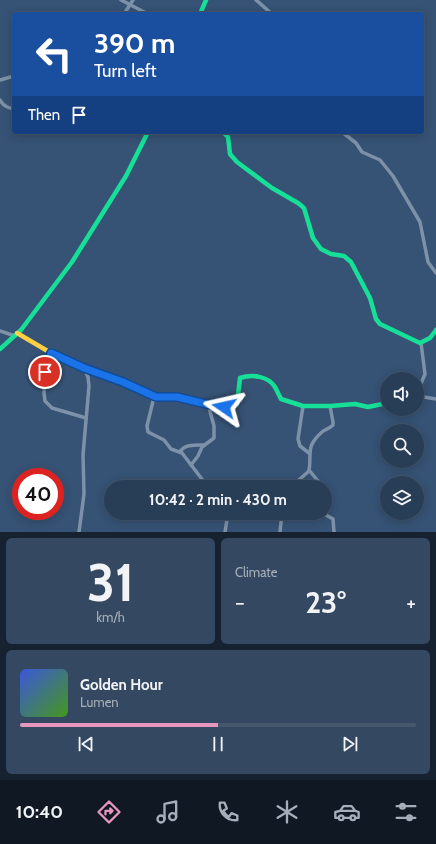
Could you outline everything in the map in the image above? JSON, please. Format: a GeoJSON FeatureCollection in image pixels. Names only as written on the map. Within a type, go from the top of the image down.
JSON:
{"type":"FeatureCollection","features":[{"type":"Feature","properties":{"kind":"street"},"geometry":{"type":"LineString","coordinates":[[121,0],[144,12]]}},
{"type":"Feature","properties":{"kind":"street"},"geometry":{"type":"LineString","coordinates":[[125,12],[133,0]]}},
{"type":"Feature","properties":{"kind":"street"},"geometry":{"type":"LineString","coordinates":[[201,12],[206,0]]}},
{"type":"Feature","properties":{"kind":"street"},"geometry":{"type":"LineString","coordinates":[[256,0],[270,12]]}},
{"type":"Feature","properties":{"kind":"street"},"geometry":{"type":"LineString","coordinates":[[127,9],[134,7]]}},
{"type":"Feature","properties":{"kind":"street"},"geometry":{"type":"LineString","coordinates":[[0,80],[12,77]]}},
{"type":"Feature","properties":{"kind":"street"},"geometry":{"type":"LineString","coordinates":[[0,100],[2,104],[12,108]]}},
{"type":"Feature","properties":{"kind":"street"},"geometry":{"type":"LineString","coordinates":[[0,349],[16,335],[72,262],[126,176],[147,134]]}},
{"type":"Feature","properties":{"kind":"street"},"geometry":{"type":"LineString","coordinates":[[225,134],[228,137],[230,154],[237,162],[272,188],[304,208],[313,238],[321,249],[331,254],[344,256],[351,262],[370,298],[378,323],[421,343]]}},
{"type":"Feature","properties":{"kind":"street"},"geometry":{"type":"LineString","coordinates":[[345,134],[356,143],[362,152],[380,160],[393,176],[420,222],[428,262],[436,273]]}},
{"type":"Feature","properties":{"kind":"street"},"geometry":{"type":"LineString","coordinates":[[421,343],[430,338],[436,330]]}},
{"type":"Feature","properties":{"kind":"street"},"geometry":{"type":"LineString","coordinates":[[0,331],[16,335],[84,368],[116,379],[154,397],[177,397],[222,407],[237,404],[240,378],[257,376],[274,386],[281,398],[303,406],[355,404],[374,407],[380,405]]}},
{"type":"Feature","properties":{"kind":"street"},"geometry":{"type":"LineString","coordinates":[[421,343],[425,374],[424,376]]}},
{"type":"Feature","properties":{"kind":"street"},"geometry":{"type":"LineString","coordinates":[[51,353],[45,372],[45,401],[54,409],[86,418]]}},
{"type":"Feature","properties":{"kind":"street"},"geometry":{"type":"LineString","coordinates":[[79,532],[84,494],[83,455],[89,386],[88,377],[84,368]]}},
{"type":"Feature","properties":{"kind":"street"},"geometry":{"type":"LineString","coordinates":[[154,397],[146,426],[148,432],[164,440],[171,449],[180,452],[203,480]]}},
{"type":"Feature","properties":{"kind":"street"},"geometry":{"type":"LineString","coordinates":[[424,397],[436,399]]}},
{"type":"Feature","properties":{"kind":"street"},"geometry":{"type":"LineString","coordinates":[[191,465],[204,445],[212,440],[215,434],[208,404]]}},
{"type":"Feature","properties":{"kind":"street"},"geometry":{"type":"LineString","coordinates":[[303,406],[298,439],[300,446],[309,453]]}},
{"type":"Feature","properties":{"kind":"street"},"geometry":{"type":"LineString","coordinates":[[299,480],[309,470],[309,453],[316,437],[333,425],[330,406]]}},
{"type":"Feature","properties":{"kind":"street"},"geometry":{"type":"LineString","coordinates":[[180,452],[185,446],[204,445]]}},
{"type":"Feature","properties":{"kind":"street"},"geometry":{"type":"LineString","coordinates":[[309,470],[317,480]]}},
{"type":"Feature","properties":{"kind":"street"},"geometry":{"type":"LineString","coordinates":[[332,518],[334,532]]}},
{"type":"Feature","properties":{"kind":"street"},"geometry":{"type":"LineString","coordinates":[[225,532],[227,520]]}},
{"type":"Feature","properties":{"kind":"street"},"geometry":{"type":"LineString","coordinates":[[280,532],[281,520]]}},
{"type":"Feature","properties":{"kind":"traffic: fast"},"geometry":{"type":"LineString","coordinates":[[201,12],[206,0]]}},
{"type":"Feature","properties":{"kind":"traffic: fast"},"geometry":{"type":"LineString","coordinates":[[0,349],[21,330],[72,262],[126,176],[147,134]]}},
{"type":"Feature","properties":{"kind":"traffic: fast"},"geometry":{"type":"LineString","coordinates":[[225,134],[228,137],[230,154],[237,162],[272,188],[304,208],[313,238],[321,249],[331,254],[344,256],[351,262],[370,298],[376,319],[380,324],[420,343],[430,338],[436,330]]}},
{"type":"Feature","properties":{"kind":"traffic: fast"},"geometry":{"type":"LineString","coordinates":[[200,402],[222,407],[237,404],[240,378],[255,376],[264,378],[272,383],[281,399],[303,406],[355,404],[368,407],[380,404]]}},
{"type":"Feature","properties":{"kind":"traffic: slow"},"geometry":{"type":"LineString","coordinates":[[17,333],[51,353],[156,397],[177,397],[200,402]]}},
{"type":"Feature","properties":{"kind":"route"},"geometry":{"type":"LineString","coordinates":[[45,372],[51,353],[84,368],[102,373],[136,387],[156,397],[161,398],[171,396],[224,407]]}}]}
